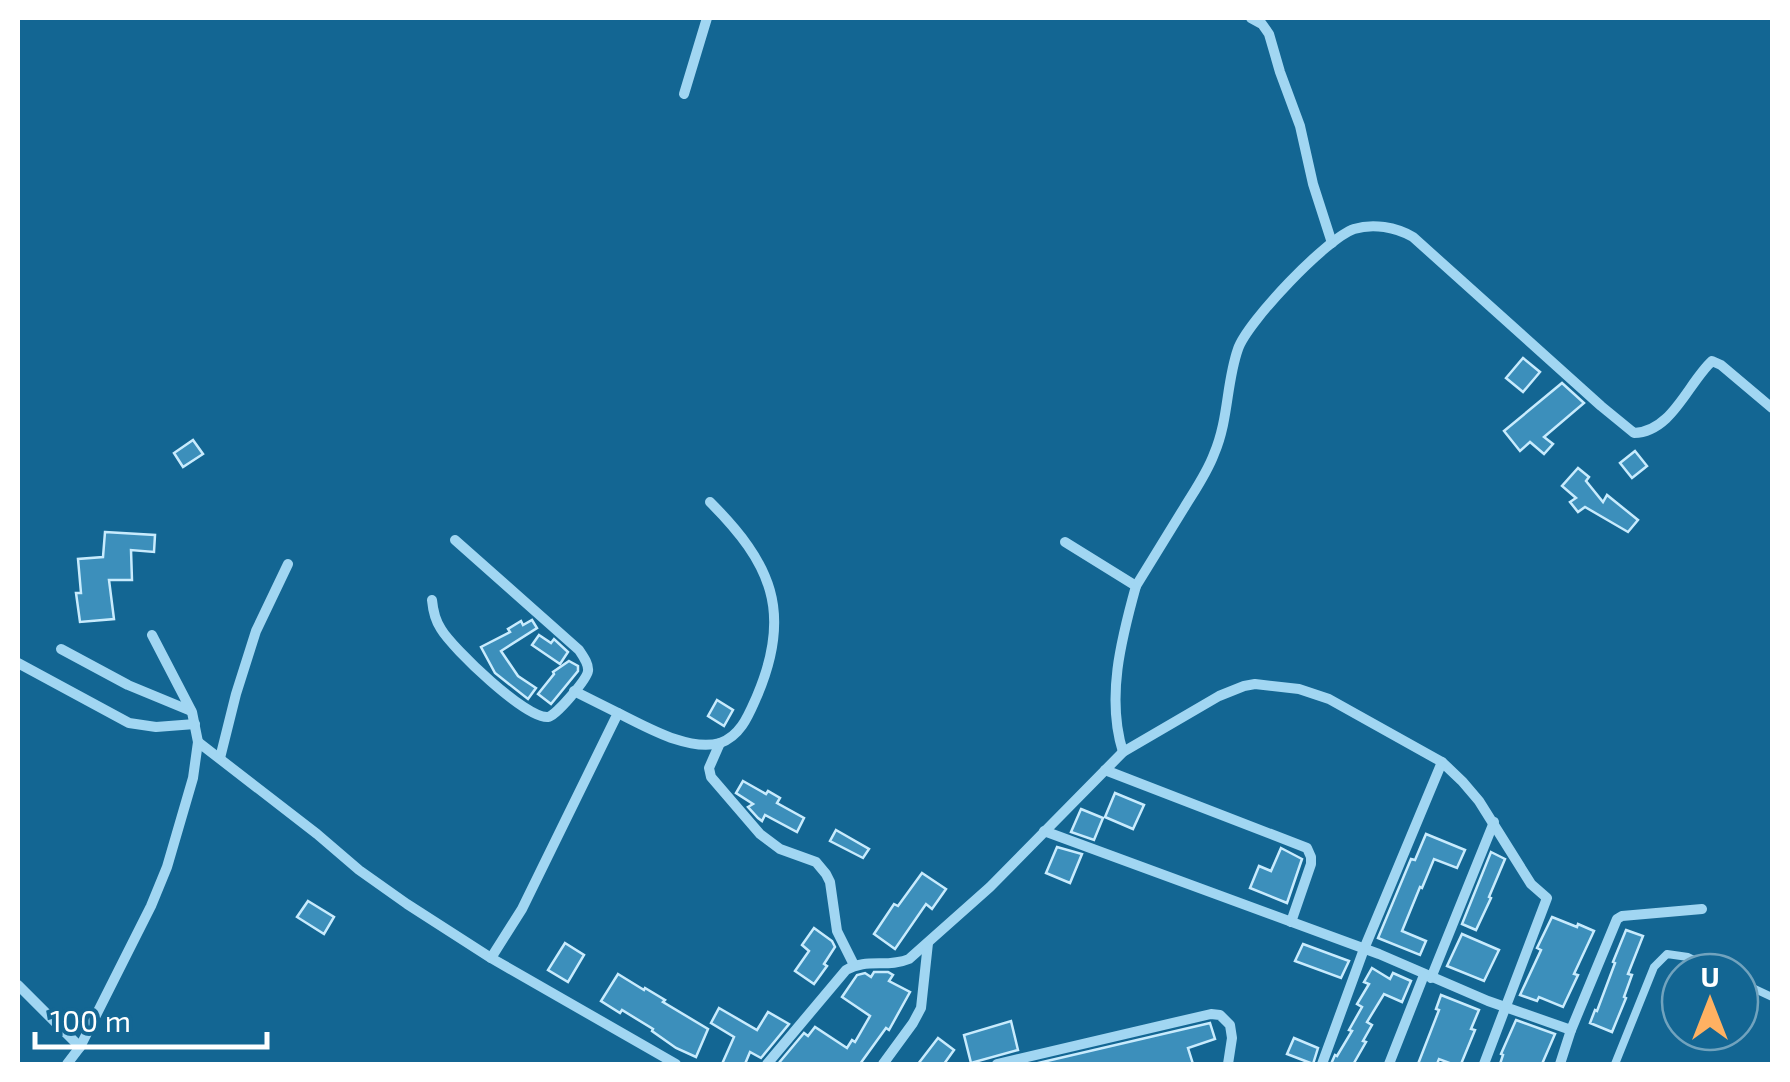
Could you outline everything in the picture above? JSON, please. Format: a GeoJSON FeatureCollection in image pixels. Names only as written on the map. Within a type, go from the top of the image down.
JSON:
{"type":"FeatureCollection","features":[{"type":"Feature","properties":{"kind":"street"},"geometry":{"type":"LineString","coordinates":[[684,94],[707,18]]}},
{"type":"Feature","properties":{"kind":"street"},"geometry":{"type":"LineString","coordinates":[[1251,18],[1270,34],[1332,243]]}},
{"type":"Feature","properties":{"kind":"street"},"geometry":{"type":"LineString","coordinates":[[1123,752],[1115,719],[1116,691],[1124,628],[1136,586],[1214,456],[1228,407],[1238,346],[1246,332],[1273,300],[1341,236],[1359,228],[1392,228],[1414,236],[1634,433],[1650,431],[1674,410],[1712,361],[1772,408]]}},
{"type":"Feature","properties":{"kind":"street"},"geometry":{"type":"LineString","coordinates":[[574,691],[665,736],[689,742],[720,742],[745,723],[769,665],[775,619],[768,582],[752,549],[710,502]]}},
{"type":"Feature","properties":{"kind":"street"},"geometry":{"type":"LineString","coordinates":[[432,600],[437,622],[449,640],[515,702],[536,714],[548,717],[562,708],[588,673],[579,650],[455,540]]}},
{"type":"Feature","properties":{"kind":"street"},"geometry":{"type":"LineString","coordinates":[[1065,542],[1136,586]]}},
{"type":"Feature","properties":{"kind":"street"},"geometry":{"type":"LineString","coordinates":[[220,758],[256,631],[288,564]]}},
{"type":"Feature","properties":{"kind":"street"},"geometry":{"type":"LineString","coordinates":[[67,1064],[80,1048],[151,906],[167,867],[193,778],[198,742],[194,718],[152,636]]}},
{"type":"Feature","properties":{"kind":"street"},"geometry":{"type":"LineString","coordinates":[[60,649],[194,718]]}},
{"type":"Feature","properties":{"kind":"street"},"geometry":{"type":"LineString","coordinates":[[18,662],[129,723],[156,727],[194,718]]}},
{"type":"Feature","properties":{"kind":"street"},"geometry":{"type":"LineString","coordinates":[[767,1064],[839,977],[854,965],[904,962],[990,887],[1123,752],[1219,696],[1255,684],[1299,689],[1329,699],[1442,762],[1494,822],[1531,884],[1547,898],[1484,1064]]}},
{"type":"Feature","properties":{"kind":"street"},"geometry":{"type":"LineString","coordinates":[[490,958],[522,909],[618,713]]}},
{"type":"Feature","properties":{"kind":"street"},"geometry":{"type":"LineString","coordinates":[[198,742],[359,870],[490,958],[676,1064]]}},
{"type":"Feature","properties":{"kind":"street"},"geometry":{"type":"LineString","coordinates":[[720,742],[708,768],[710,777],[760,834],[780,849],[816,862],[826,874],[838,931],[854,965]]}},
{"type":"Feature","properties":{"kind":"street"},"geometry":{"type":"LineString","coordinates":[[1322,1064],[1364,949],[1442,762]]}},
{"type":"Feature","properties":{"kind":"street"},"geometry":{"type":"LineString","coordinates":[[1105,770],[1306,848],[1311,864],[1291,922]]}},
{"type":"Feature","properties":{"kind":"street"},"geometry":{"type":"LineString","coordinates":[[1389,1064],[1494,822]]}},
{"type":"Feature","properties":{"kind":"street"},"geometry":{"type":"LineString","coordinates":[[1044,831],[1571,1030]]}},
{"type":"Feature","properties":{"kind":"street"},"geometry":{"type":"LineString","coordinates":[[1560,1064],[1617,920],[1622,916],[1702,909]]}},
{"type":"Feature","properties":{"kind":"street"},"geometry":{"type":"LineString","coordinates":[[883,1064],[913,1023],[923,1001],[928,942]]}},
{"type":"Feature","properties":{"kind":"street"},"geometry":{"type":"LineString","coordinates":[[18,986],[80,1048]]}},
{"type":"Feature","properties":{"kind":"street"},"geometry":{"type":"LineString","coordinates":[[998,1064],[1211,1014],[1230,1025],[1228,1064]]}},
{"type":"Feature","properties":{"kind":"lane"},"geometry":{"type":"LineString","coordinates":[[1615,1064],[1654,967],[1660,961]]}},
{"type":"Feature","properties":{"kind":"building"},"geometry":{"type":"Polygon","coordinates":[[[1523,358],[1540,372],[1523,392],[1506,378],[1523,358]]]}},
{"type":"Feature","properties":{"kind":"building"},"geometry":{"type":"Polygon","coordinates":[[[1562,383],[1584,403],[1544,437],[1553,444],[1544,454],[1530,442],[1520,451],[1504,431],[1562,383]]]}},
{"type":"Feature","properties":{"kind":"building"},"geometry":{"type":"Polygon","coordinates":[[[193,440],[203,454],[183,467],[174,453],[193,440]]]}},
{"type":"Feature","properties":{"kind":"building"},"geometry":{"type":"Polygon","coordinates":[[[1635,451],[1647,466],[1632,478],[1620,463],[1635,451]]]}},
{"type":"Feature","properties":{"kind":"building"},"geometry":{"type":"Polygon","coordinates":[[[1578,468],[1589,477],[1586,481],[1603,502],[1607,495],[1638,520],[1628,532],[1585,507],[1578,512],[1570,502],[1576,498],[1562,486],[1578,468]]]}},
{"type":"Feature","properties":{"kind":"building"},"geometry":{"type":"Polygon","coordinates":[[[105,532],[155,535],[154,552],[131,550],[132,580],[109,580],[114,619],[80,622],[76,593],[81,593],[78,559],[103,557],[105,532]]]}},
{"type":"Feature","properties":{"kind":"building"},"geometry":{"type":"Polygon","coordinates":[[[532,620],[537,628],[501,651],[518,676],[536,688],[528,699],[495,673],[481,647],[510,632],[508,629],[521,621],[523,625],[532,620]]]}},
{"type":"Feature","properties":{"kind":"building"},"geometry":{"type":"Polygon","coordinates":[[[539,635],[551,643],[554,639],[568,652],[560,664],[532,645],[539,635]]]}},
{"type":"Feature","properties":{"kind":"building"},"geometry":{"type":"Polygon","coordinates":[[[569,661],[578,666],[578,671],[551,704],[538,694],[553,672],[569,661]]]}},
{"type":"Feature","properties":{"kind":"building"},"geometry":{"type":"Polygon","coordinates":[[[717,700],[733,710],[724,726],[708,716],[717,700]]]}},
{"type":"Feature","properties":{"kind":"building"},"geometry":{"type":"Polygon","coordinates":[[[743,781],[780,798],[777,803],[804,818],[797,832],[765,815],[762,821],[758,818],[748,807],[753,804],[736,793],[743,781]]]}},
{"type":"Feature","properties":{"kind":"building"},"geometry":{"type":"Polygon","coordinates":[[[1115,793],[1144,805],[1133,829],[1105,817],[1115,793]]]}},
{"type":"Feature","properties":{"kind":"building"},"geometry":{"type":"Polygon","coordinates":[[[1081,809],[1103,818],[1094,840],[1071,832],[1081,809]]]}},
{"type":"Feature","properties":{"kind":"building"},"geometry":{"type":"Polygon","coordinates":[[[836,830],[869,849],[863,858],[830,841],[836,830]]]}},
{"type":"Feature","properties":{"kind":"building"},"geometry":{"type":"Polygon","coordinates":[[[1426,834],[1465,850],[1457,868],[1434,859],[1420,887],[1402,931],[1426,941],[1420,955],[1378,938],[1411,859],[1415,860],[1426,834]]]}},
{"type":"Feature","properties":{"kind":"building"},"geometry":{"type":"Polygon","coordinates":[[[1057,847],[1082,854],[1070,883],[1046,873],[1057,847]]]}},
{"type":"Feature","properties":{"kind":"building"},"geometry":{"type":"Polygon","coordinates":[[[1281,848],[1302,859],[1287,903],[1250,888],[1259,866],[1271,871],[1281,848]]]}},
{"type":"Feature","properties":{"kind":"building"},"geometry":{"type":"Polygon","coordinates":[[[1491,852],[1505,859],[1476,930],[1462,924],[1491,852]]]}},
{"type":"Feature","properties":{"kind":"building"},"geometry":{"type":"Polygon","coordinates":[[[922,873],[946,889],[932,909],[926,904],[895,949],[874,934],[922,873]]]}},
{"type":"Feature","properties":{"kind":"building"},"geometry":{"type":"Polygon","coordinates":[[[308,901],[334,917],[324,934],[297,917],[308,901]]]}},
{"type":"Feature","properties":{"kind":"building"},"geometry":{"type":"Polygon","coordinates":[[[1552,917],[1594,931],[1563,1007],[1539,997],[1537,1001],[1520,995],[1552,917]]]}},
{"type":"Feature","properties":{"kind":"building"},"geometry":{"type":"Polygon","coordinates":[[[814,928],[835,947],[814,984],[795,971],[809,951],[802,945],[814,928]]]}},
{"type":"Feature","properties":{"kind":"building"},"geometry":{"type":"Polygon","coordinates":[[[1626,930],[1643,936],[1612,1032],[1590,1023],[1626,930]]]}},
{"type":"Feature","properties":{"kind":"building"},"geometry":{"type":"Polygon","coordinates":[[[1462,934],[1499,950],[1484,981],[1447,966],[1462,934]]]}},
{"type":"Feature","properties":{"kind":"building"},"geometry":{"type":"Polygon","coordinates":[[[565,943],[584,955],[568,982],[548,970],[565,943]]]}},
{"type":"Feature","properties":{"kind":"building"},"geometry":{"type":"Polygon","coordinates":[[[1303,944],[1349,961],[1341,978],[1295,961],[1303,944]]]}},
{"type":"Feature","properties":{"kind":"building"},"geometry":{"type":"Polygon","coordinates":[[[1372,968],[1390,979],[1393,973],[1411,981],[1402,1002],[1384,994],[1367,1022],[1372,1025],[1354,1063],[1357,1064],[1331,1064],[1352,1031],[1349,1030],[1362,1007],[1357,1004],[1369,984],[1364,982],[1372,968]]]}},
{"type":"Feature","properties":{"kind":"building"},"geometry":{"type":"Polygon","coordinates":[[[874,972],[888,972],[893,975],[889,981],[910,992],[889,1030],[886,1028],[860,1064],[778,1064],[804,1033],[808,1036],[815,1027],[847,1048],[852,1040],[855,1042],[870,1016],[842,997],[857,975],[865,973],[871,977],[874,972]]]}},
{"type":"Feature","properties":{"kind":"building"},"geometry":{"type":"Polygon","coordinates":[[[618,974],[708,1029],[696,1057],[601,1001],[618,974]]]}},
{"type":"Feature","properties":{"kind":"building"},"geometry":{"type":"Polygon","coordinates":[[[1441,995],[1479,1010],[1471,1029],[1475,1030],[1461,1064],[1439,1059],[1437,1064],[1418,1064],[1439,1010],[1436,1009],[1441,995]]]}},
{"type":"Feature","properties":{"kind":"building"},"geometry":{"type":"Polygon","coordinates":[[[719,1008],[757,1030],[768,1012],[789,1024],[761,1058],[750,1052],[745,1064],[722,1064],[734,1037],[711,1023],[719,1008]]]}},
{"type":"Feature","properties":{"kind":"building"},"geometry":{"type":"Polygon","coordinates":[[[1516,1020],[1555,1034],[1542,1064],[1500,1064],[1516,1020]]]}},
{"type":"Feature","properties":{"kind":"building"},"geometry":{"type":"Polygon","coordinates":[[[1011,1021],[1018,1050],[971,1063],[964,1035],[1011,1021]]]}},
{"type":"Feature","properties":{"kind":"building"},"geometry":{"type":"Polygon","coordinates":[[[1210,1023],[1215,1039],[1188,1048],[1193,1064],[1034,1064],[1210,1023]]]}},
{"type":"Feature","properties":{"kind":"building"},"geometry":{"type":"Polygon","coordinates":[[[938,1038],[954,1050],[944,1064],[918,1064],[938,1038]]]}},
{"type":"Feature","properties":{"kind":"building"},"geometry":{"type":"Polygon","coordinates":[[[1294,1038],[1318,1048],[1313,1064],[1287,1054],[1294,1038]]]}}]}
